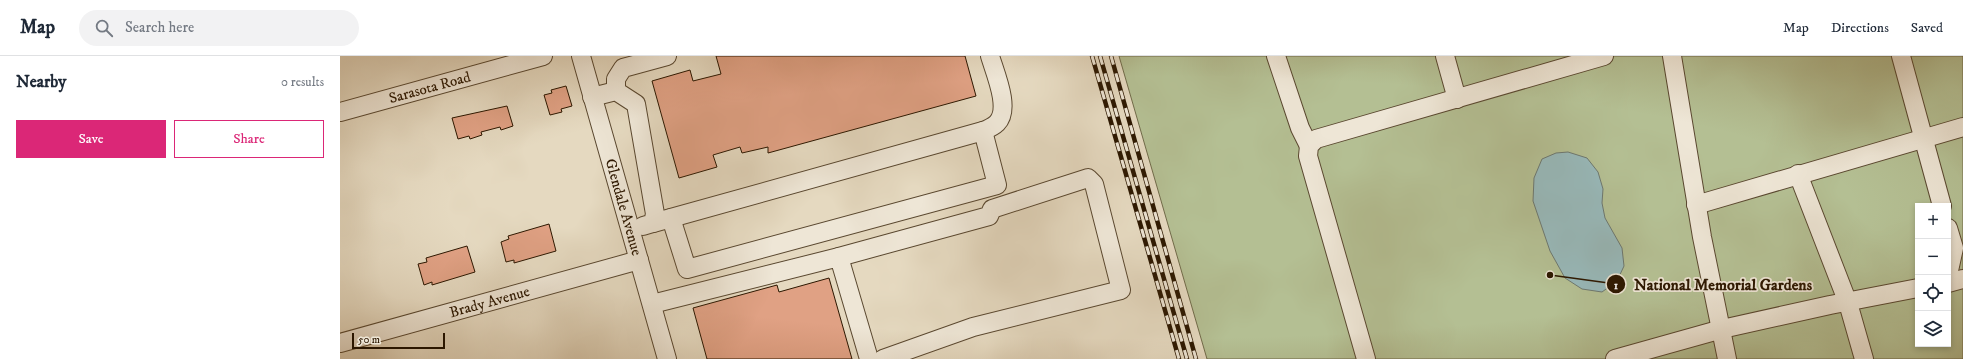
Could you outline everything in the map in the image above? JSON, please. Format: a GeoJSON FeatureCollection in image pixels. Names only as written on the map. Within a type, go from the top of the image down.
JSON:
{"type":"FeatureCollection","features":[{"type":"Feature","properties":{"kind":"street","name":"Sarasota Road"},"geometry":{"type":"LineString","coordinates":[[340,112],[543,56]]}},
{"type":"Feature","properties":{"kind":"street","name":"Glendale Avenue"},"geometry":{"type":"LineString","coordinates":[[581,56],[667,359]]}},
{"type":"Feature","properties":{"kind":"street"},"geometry":{"type":"LineString","coordinates":[[616,91],[616,79],[623,68],[668,56]]}},
{"type":"Feature","properties":{"kind":"street"},"geometry":{"type":"LineString","coordinates":[[631,230],[983,131],[997,124],[1002,116],[1004,106],[990,56]]}},
{"type":"Feature","properties":{"kind":"street"},"geometry":{"type":"LineString","coordinates":[[1276,56],[1300,128],[1309,146],[1308,156],[1366,359]]}},
{"type":"Feature","properties":{"kind":"street"},"geometry":{"type":"LineString","coordinates":[[1445,56],[1457,99]]}},
{"type":"Feature","properties":{"kind":"street"},"geometry":{"type":"LineString","coordinates":[[1309,146],[1316,139],[1604,56]]}},
{"type":"Feature","properties":{"kind":"street"},"geometry":{"type":"LineString","coordinates":[[1672,56],[1696,205],[1728,359]]}},
{"type":"Feature","properties":{"kind":"street"},"geometry":{"type":"LineString","coordinates":[[1901,56],[1941,203]]}},
{"type":"Feature","properties":{"kind":"street"},"geometry":{"type":"LineString","coordinates":[[592,97],[616,91],[636,104],[655,214],[653,223]]}},
{"type":"Feature","properties":{"kind":"street"},"geometry":{"type":"LineString","coordinates":[[1696,205],[1963,127]]}},
{"type":"Feature","properties":{"kind":"street"},"geometry":{"type":"LineString","coordinates":[[671,218],[687,270],[997,185],[983,131]]}},
{"type":"Feature","properties":{"kind":"street"},"geometry":{"type":"LineString","coordinates":[[1798,174],[1848,303],[1864,359]]}},
{"type":"Feature","properties":{"kind":"street"},"geometry":{"type":"LineString","coordinates":[[652,304],[839,257],[989,216],[992,208],[1088,178],[1094,184],[1121,290],[973,328],[883,359]]}},
{"type":"Feature","properties":{"kind":"street"},"geometry":{"type":"LineString","coordinates":[[1951,236],[1958,255],[1951,269]]}},
{"type":"Feature","properties":{"kind":"street"},"geometry":{"type":"LineString","coordinates":[[839,257],[869,359]]}},
{"type":"Feature","properties":{"kind":"street","name":"Brady Avenue"},"geometry":{"type":"LineString","coordinates":[[340,343],[639,260]]}},
{"type":"Feature","properties":{"kind":"street"},"geometry":{"type":"LineString","coordinates":[[1951,282],[1963,279]]}},
{"type":"Feature","properties":{"kind":"street"},"geometry":{"type":"LineString","coordinates":[[1615,359],[1722,330],[1830,305],[1848,303],[1915,289]]}},
{"type":"Feature","properties":{"kind":"green space"},"geometry":{"type":"Polygon","coordinates":[[[1119,56],[1963,56],[1963,359],[1207,359],[1119,56]]]}},
{"type":"Feature","properties":{"kind":"water"},"geometry":{"type":"Polygon","coordinates":[[[1568,152],[1587,158],[1598,172],[1603,189],[1602,203],[1605,218],[1622,248],[1624,266],[1617,281],[1602,292],[1582,289],[1565,278],[1550,251],[1533,201],[1534,178],[1542,159],[1556,153],[1568,152]]]}},
{"type":"Feature","properties":{"kind":"building"},"geometry":{"type":"Polygon","coordinates":[[[716,56],[965,56],[976,96],[768,153],[768,147],[742,153],[740,147],[713,155],[717,167],[679,178],[652,81],[690,70],[693,81],[721,74],[716,56]]]}},
{"type":"Feature","properties":{"kind":"building"},"geometry":{"type":"Polygon","coordinates":[[[566,86],[572,106],[561,109],[562,112],[550,115],[544,95],[552,93],[551,90],[566,86]]]}},
{"type":"Feature","properties":{"kind":"building"},"geometry":{"type":"Polygon","coordinates":[[[507,106],[513,126],[501,130],[500,127],[481,132],[482,135],[470,139],[469,136],[458,139],[452,118],[507,106]]]}},
{"type":"Feature","properties":{"kind":"building"},"geometry":{"type":"Polygon","coordinates":[[[549,224],[556,251],[514,263],[514,260],[506,262],[501,242],[509,239],[508,236],[549,224]]]}},
{"type":"Feature","properties":{"kind":"building"},"geometry":{"type":"Polygon","coordinates":[[[467,246],[475,272],[432,285],[432,282],[424,285],[418,264],[427,262],[426,258],[467,246]]]}},
{"type":"Feature","properties":{"kind":"building"},"geometry":{"type":"Polygon","coordinates":[[[829,278],[852,359],[707,359],[693,308],[777,285],[779,292],[829,278]]]}},
{"type":"Feature","properties":{"kind":"railway"},"geometry":{"type":"LineString","coordinates":[[1092,56],[1179,359]]}},
{"type":"Feature","properties":{"kind":"railway"},"geometry":{"type":"LineString","coordinates":[[1100,56],[1187,359]]}},
{"type":"Feature","properties":{"kind":"railway"},"geometry":{"type":"LineString","coordinates":[[1111,56],[1196,359]]}},
{"type":"Feature","properties":{"kind":"place","name":"National Memorial Gardens"},"geometry":{"type":"Point","coordinates":[1550,275]}}]}
